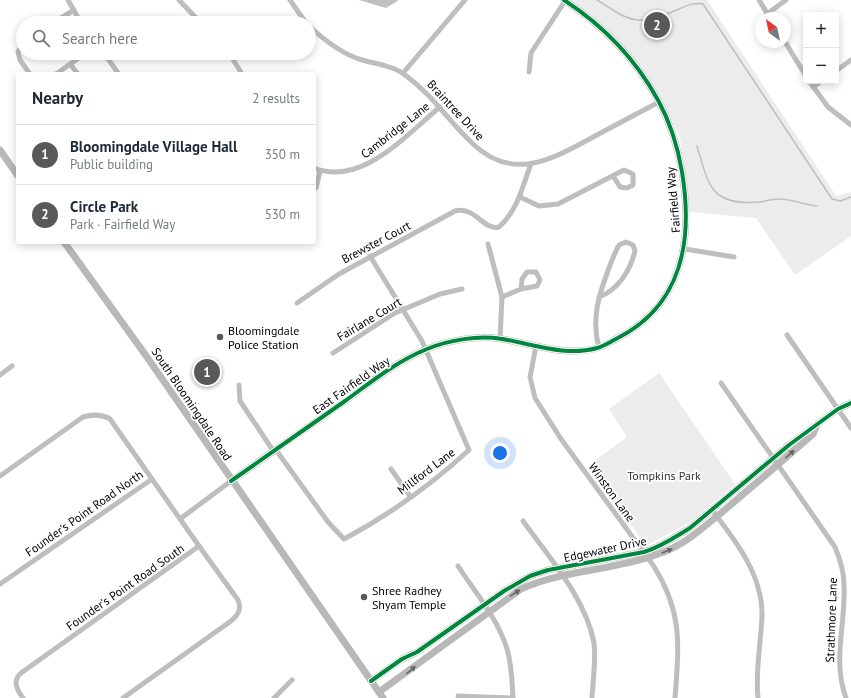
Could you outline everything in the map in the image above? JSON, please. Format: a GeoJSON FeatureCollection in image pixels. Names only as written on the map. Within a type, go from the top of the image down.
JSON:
{"type":"FeatureCollection","features":[{"type":"Feature","properties":{"kind":"street"},"geometry":{"type":"LineString","coordinates":[[68,0],[77,16]]}},
{"type":"Feature","properties":{"kind":"street"},"geometry":{"type":"LineString","coordinates":[[179,0],[194,16]]}},
{"type":"Feature","properties":{"kind":"street"},"geometry":{"type":"LineString","coordinates":[[290,0],[301,16]]}},
{"type":"Feature","properties":{"kind":"street"},"geometry":{"type":"LineString","coordinates":[[403,73],[465,0]]}},
{"type":"Feature","properties":{"kind":"street"},"geometry":{"type":"LineString","coordinates":[[528,72],[531,54],[564,0]]}},
{"type":"Feature","properties":{"kind":"street","name":"Fairfield Way"},"geometry":{"type":"LineString","coordinates":[[564,0],[590,18],[621,47],[638,67],[659,102],[673,136],[682,172],[686,212],[684,249]]}},
{"type":"Feature","properties":{"kind":"street"},"geometry":{"type":"LineString","coordinates":[[758,0],[766,12]]}},
{"type":"Feature","properties":{"kind":"street"},"geometry":{"type":"LineString","coordinates":[[772,12],[786,0]]}},
{"type":"Feature","properties":{"kind":"street"},"geometry":{"type":"LineString","coordinates":[[64,16],[74,10]]}},
{"type":"Feature","properties":{"kind":"street","name":"Braintree Drive"},"geometry":{"type":"LineString","coordinates":[[316,32],[329,43],[356,58],[403,73],[424,89],[468,140],[488,156],[509,164],[531,164],[556,157],[659,102]]}},
{"type":"Feature","properties":{"kind":"street"},"geometry":{"type":"LineString","coordinates":[[789,48],[803,71]]}},
{"type":"Feature","properties":{"kind":"street"},"geometry":{"type":"LineString","coordinates":[[20,60],[29,72]]}},
{"type":"Feature","properties":{"kind":"street"},"geometry":{"type":"LineString","coordinates":[[59,72],[76,60]]}},
{"type":"Feature","properties":{"kind":"street"},"geometry":{"type":"LineString","coordinates":[[109,60],[117,72]]}},
{"type":"Feature","properties":{"kind":"street"},"geometry":{"type":"LineString","coordinates":[[233,60],[241,72]]}},
{"type":"Feature","properties":{"kind":"street"},"geometry":{"type":"LineString","coordinates":[[839,69],[851,60]]}},
{"type":"Feature","properties":{"kind":"street"},"geometry":{"type":"LineString","coordinates":[[70,64],[76,72]]}},
{"type":"Feature","properties":{"kind":"street"},"geometry":{"type":"LineString","coordinates":[[811,84],[828,107],[851,124]]}},
{"type":"Feature","properties":{"kind":"street"},"geometry":{"type":"LineString","coordinates":[[813,87],[818,84]]}},
{"type":"Feature","properties":{"kind":"street","name":"Cambridge Lane"},"geometry":{"type":"LineString","coordinates":[[316,169],[320,171],[348,171],[371,163],[440,107]]}},
{"type":"Feature","properties":{"kind":"street"},"geometry":{"type":"LineString","coordinates":[[0,150],[16,173]]}},
{"type":"Feature","properties":{"kind":"street"},"geometry":{"type":"LineString","coordinates":[[531,164],[520,197],[539,206],[550,206],[562,202],[613,176]]}},
{"type":"Feature","properties":{"kind":"street"},"geometry":{"type":"LineString","coordinates":[[316,188],[320,171]]}},
{"type":"Feature","properties":{"kind":"street","name":"Brewster Court"},"geometry":{"type":"LineString","coordinates":[[297,303],[339,274],[455,211],[461,210],[470,212],[495,228],[504,222],[512,213],[520,197]]}},
{"type":"Feature","properties":{"kind":"street"},"geometry":{"type":"LineString","coordinates":[[599,297],[613,289],[631,265],[635,248],[630,243],[622,243],[617,249],[599,297],[595,328],[599,348]]}},
{"type":"Feature","properties":{"kind":"street","name":"South Bloomingdale Road"},"geometry":{"type":"LineString","coordinates":[[65,244],[147,357],[231,481],[381,695]]}},
{"type":"Feature","properties":{"kind":"street"},"geometry":{"type":"LineString","coordinates":[[488,244],[502,297],[500,339]]}},
{"type":"Feature","properties":{"kind":"street"},"geometry":{"type":"LineString","coordinates":[[684,249],[734,256]]}},
{"type":"Feature","properties":{"kind":"street","name":"East Fairfield Way"},"geometry":{"type":"LineString","coordinates":[[231,481],[390,369],[426,350],[461,340],[500,339],[572,351],[599,348],[629,332],[657,308],[677,274],[684,249]]}},
{"type":"Feature","properties":{"kind":"street","name":"Millford Lane"},"geometry":{"type":"LineString","coordinates":[[239,384],[240,401],[275,451],[344,541],[410,496],[471,451],[426,350],[403,309],[370,256]]}},
{"type":"Feature","properties":{"kind":"street","name":"Fairlane Court"},"geometry":{"type":"LineString","coordinates":[[333,353],[380,321],[403,309],[440,294],[462,288]]}},
{"type":"Feature","properties":{"kind":"street"},"geometry":{"type":"LineString","coordinates":[[502,297],[521,289]]}},
{"type":"Feature","properties":{"kind":"street"},"geometry":{"type":"LineString","coordinates":[[787,335],[851,428]]}},
{"type":"Feature","properties":{"kind":"street","name":"Winston Lane"},"geometry":{"type":"LineString","coordinates":[[536,346],[530,377],[535,398],[561,439],[663,580],[676,620],[679,642],[675,698]]}},
{"type":"Feature","properties":{"kind":"street"},"geometry":{"type":"LineString","coordinates":[[0,375],[12,366]]}},
{"type":"Feature","properties":{"kind":"street","name":"Strathmore Lane"},"geometry":{"type":"LineString","coordinates":[[721,383],[829,535],[840,558],[844,586],[839,661],[840,677],[846,698]]}},
{"type":"Feature","properties":{"kind":"street","name":"Edgewater Drive"},"geometry":{"type":"LineString","coordinates":[[371,681],[402,659],[417,652],[520,581],[540,573],[614,566],[680,544],[698,533],[714,513],[774,458],[809,430],[816,427],[838,410],[851,403]]}},
{"type":"Feature","properties":{"kind":"street","name":"Founder's Point Road North"},"geometry":{"type":"LineString","coordinates":[[0,476],[83,417],[92,414],[104,415],[110,419],[152,479],[0,584]]}},
{"type":"Feature","properties":{"kind":"street","name":"Edgewater Drive"},"geometry":{"type":"LineString","coordinates":[[714,513],[779,464],[813,434],[816,427]]}},
{"type":"Feature","properties":{"kind":"street"},"geometry":{"type":"LineString","coordinates":[[391,469],[410,496]]}},
{"type":"Feature","properties":{"kind":"street"},"geometry":{"type":"LineString","coordinates":[[152,479],[199,546]]}},
{"type":"Feature","properties":{"kind":"street"},"geometry":{"type":"LineString","coordinates":[[180,519],[231,481]]}},
{"type":"Feature","properties":{"kind":"street"},"geometry":{"type":"LineString","coordinates":[[714,513],[748,562],[758,586],[762,614],[758,698]]}},
{"type":"Feature","properties":{"kind":"street"},"geometry":{"type":"LineString","coordinates":[[523,521],[583,608],[591,632],[595,656],[592,698]]}},
{"type":"Feature","properties":{"kind":"street","name":"Founder's Point Road South"},"geometry":{"type":"LineString","coordinates":[[23,698],[16,684],[17,678],[21,673],[199,546],[238,600],[240,606],[239,612],[231,621],[123,698]]}},
{"type":"Feature","properties":{"kind":"street"},"geometry":{"type":"LineString","coordinates":[[458,566],[500,630],[508,650],[512,668],[513,698],[458,696]]}},
{"type":"Feature","properties":{"kind":"street","name":"Edgewater Drive"},"geometry":{"type":"LineString","coordinates":[[381,695],[422,659],[488,611],[521,589],[559,572]]}},
{"type":"Feature","properties":{"kind":"street"},"geometry":{"type":"LineString","coordinates":[[274,698],[292,680]]}},
{"type":"Feature","properties":{"kind":"green space"},"geometry":{"type":"Polygon","coordinates":[[[567,0],[707,0],[836,196],[851,192],[851,236],[795,275],[756,218],[689,212],[680,137],[651,81],[618,40],[567,0]]]}},
{"type":"Feature","properties":{"kind":"green space","name":"Tompkins Park"},"geometry":{"type":"Polygon","coordinates":[[[659,373],[735,484],[692,521],[646,546],[589,465],[627,437],[609,409],[659,373]]]}},
{"type":"Feature","properties":{"kind":"shaded area"},"geometry":{"type":"Polygon","coordinates":[[[359,0],[399,0],[386,8],[359,0]]]}},
{"type":"Feature","properties":{"kind":"waterway"},"geometry":{"type":"LineString","coordinates":[[597,0],[619,14],[635,20],[652,18],[690,5],[703,4],[832,199],[840,201],[851,197]]}},
{"type":"Feature","properties":{"kind":"waterway"},"geometry":{"type":"LineString","coordinates":[[697,146],[709,183],[722,197],[731,201],[744,202],[760,202],[783,199],[817,206]]}},
{"type":"Feature","properties":{"kind":"cycle path"},"geometry":{"type":"LineString","coordinates":[[231,481],[384,372],[427,349],[464,339],[493,338],[549,349],[573,351],[585,350],[600,347],[616,339],[639,325],[656,308],[669,289],[678,268],[684,246],[686,222],[685,197],[682,172],[676,144],[670,126],[658,100],[629,57],[605,32],[579,10],[564,0]]}},
{"type":"Feature","properties":{"kind":"cycle path"},"geometry":{"type":"LineString","coordinates":[[371,681],[402,659],[417,652],[504,591],[530,576],[548,570],[644,552],[668,542],[690,528],[789,445],[838,409],[851,403]]}},
{"type":"Feature","properties":{"kind":"place","name":"Circle Park"},"geometry":{"type":"Point","coordinates":[657,25]}},
{"type":"Feature","properties":{"kind":"place","name":"Bloomingdale Police Station"},"geometry":{"type":"Point","coordinates":[220,337]}},
{"type":"Feature","properties":{"kind":"place","name":"Bloomingdale Village Hall"},"geometry":{"type":"Point","coordinates":[207,372]}},
{"type":"Feature","properties":{"kind":"place","name":"Shree Radhey Shyam Temple"},"geometry":{"type":"Point","coordinates":[364,597]}}]}
